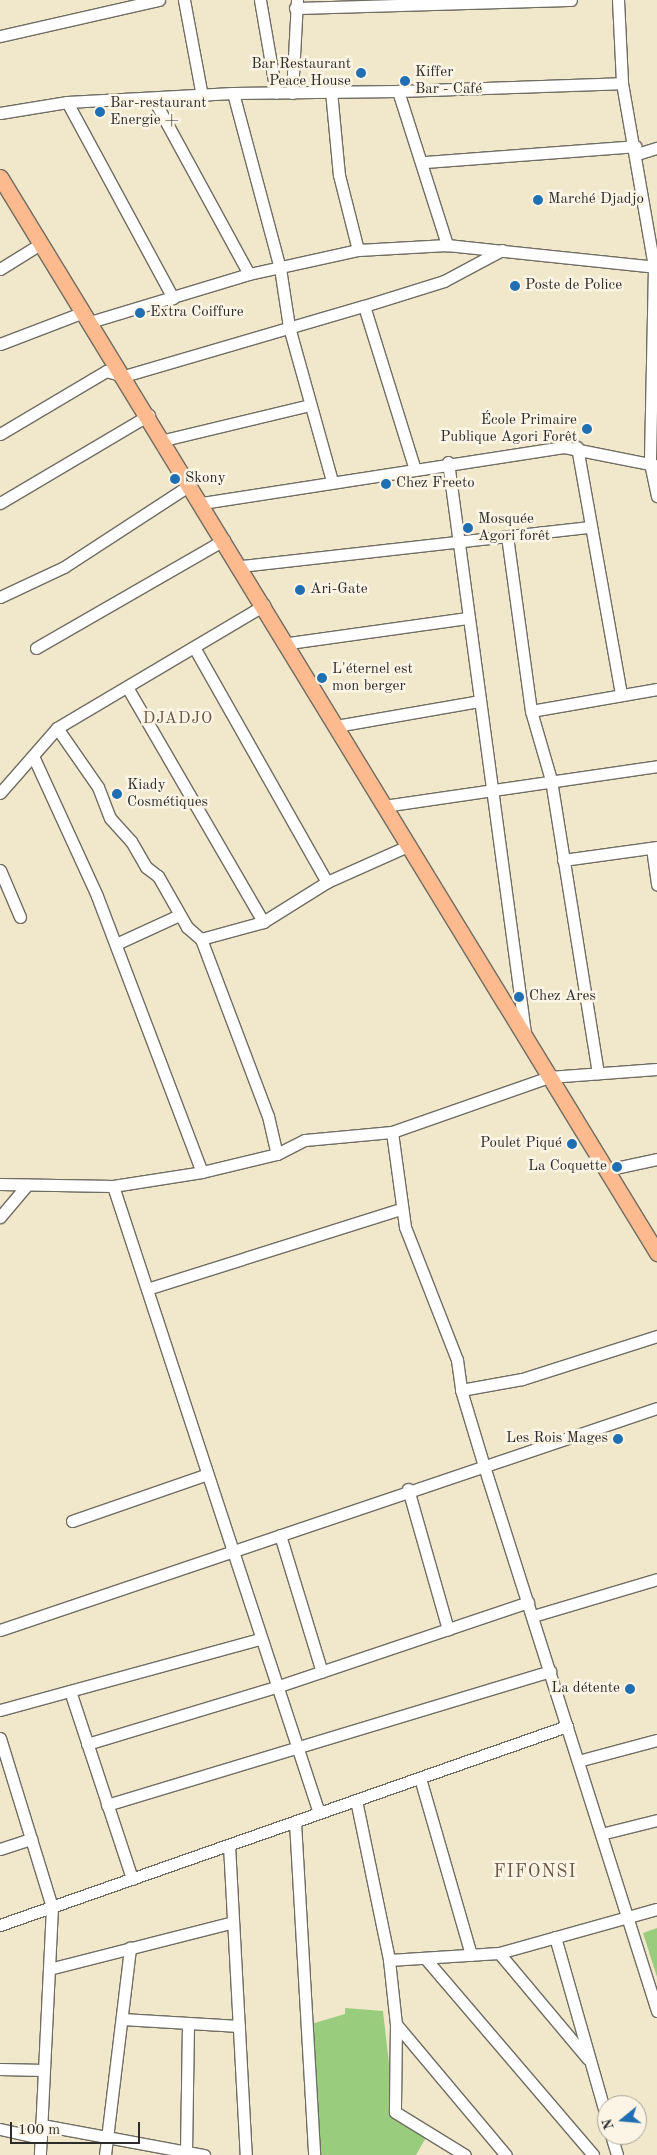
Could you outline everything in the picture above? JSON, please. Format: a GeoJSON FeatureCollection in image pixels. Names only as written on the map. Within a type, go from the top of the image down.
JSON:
{"type":"FeatureCollection","features":[{"type":"Feature","properties":{"kind":"main road"},"geometry":{"type":"LineString","coordinates":[[0,176],[289,643],[336,726],[526,1043],[657,1252]]}},
{"type":"Feature","properties":{"kind":"street"},"geometry":{"type":"LineString","coordinates":[[0,36],[159,0]]}},
{"type":"Feature","properties":{"kind":"street"},"geometry":{"type":"LineString","coordinates":[[184,0],[202,96]]}},
{"type":"Feature","properties":{"kind":"street"},"geometry":{"type":"LineString","coordinates":[[260,0],[276,93]]}},
{"type":"Feature","properties":{"kind":"street"},"geometry":{"type":"LineString","coordinates":[[292,93],[296,4],[571,0]]}},
{"type":"Feature","properties":{"kind":"street"},"geometry":{"type":"LineString","coordinates":[[618,0],[622,83],[636,150],[655,267],[653,464],[657,496]]}},
{"type":"Feature","properties":{"kind":"street"},"geometry":{"type":"LineString","coordinates":[[0,113],[67,102],[233,93],[398,91],[622,83]]}},
{"type":"Feature","properties":{"kind":"street"},"geometry":{"type":"LineString","coordinates":[[398,91],[424,162],[446,245]]}},
{"type":"Feature","properties":{"kind":"street"},"geometry":{"type":"LineString","coordinates":[[331,92],[340,175],[358,250]]}},
{"type":"Feature","properties":{"kind":"street"},"geometry":{"type":"LineString","coordinates":[[233,93],[280,268],[289,327],[332,481]]}},
{"type":"Feature","properties":{"kind":"street"},"geometry":{"type":"LineString","coordinates":[[153,98],[249,274]]}},
{"type":"Feature","properties":{"kind":"street"},"geometry":{"type":"LineString","coordinates":[[67,102],[173,298]]}},
{"type":"Feature","properties":{"kind":"street"},"geometry":{"type":"LineString","coordinates":[[424,162],[657,148]]}},
{"type":"Feature","properties":{"kind":"street"},"geometry":{"type":"LineString","coordinates":[[0,269],[42,243]]}},
{"type":"Feature","properties":{"kind":"street"},"geometry":{"type":"LineString","coordinates":[[0,344],[87,317],[173,298],[249,274],[358,250],[446,245],[655,267]]}},
{"type":"Feature","properties":{"kind":"street"},"geometry":{"type":"LineString","coordinates":[[0,434],[106,371],[124,376],[364,306],[444,281],[502,250]]}},
{"type":"Feature","properties":{"kind":"street"},"geometry":{"type":"LineString","coordinates":[[364,306],[414,467]]}},
{"type":"Feature","properties":{"kind":"street"},"geometry":{"type":"LineString","coordinates":[[164,440],[310,406]]}},
{"type":"Feature","properties":{"kind":"street"},"geometry":{"type":"LineString","coordinates":[[0,503],[149,415]]}},
{"type":"Feature","properties":{"kind":"street"},"geometry":{"type":"LineString","coordinates":[[202,503],[414,467],[576,447],[653,464]]}},
{"type":"Feature","properties":{"kind":"street"},"geometry":{"type":"LineString","coordinates":[[576,447],[621,695]]}},
{"type":"Feature","properties":{"kind":"street"},"geometry":{"type":"LineString","coordinates":[[448,462],[467,618],[493,790],[526,1043]]}},
{"type":"Feature","properties":{"kind":"street"},"geometry":{"type":"LineString","coordinates":[[0,597],[64,567],[190,484]]}},
{"type":"Feature","properties":{"kind":"street"},"geometry":{"type":"LineString","coordinates":[[241,566],[589,527]]}},
{"type":"Feature","properties":{"kind":"street"},"geometry":{"type":"LineString","coordinates":[[507,536],[531,711],[551,780],[598,1073]]}},
{"type":"Feature","properties":{"kind":"street"},"geometry":{"type":"LineString","coordinates":[[36,648],[224,540]]}},
{"type":"Feature","properties":{"kind":"street"},"geometry":{"type":"LineString","coordinates":[[0,793],[57,728],[195,649],[264,604]]}},
{"type":"Feature","properties":{"kind":"street"},"geometry":{"type":"LineString","coordinates":[[289,643],[467,618]]}},
{"type":"Feature","properties":{"kind":"street"},"geometry":{"type":"LineString","coordinates":[[195,649],[327,882]]}},
{"type":"Feature","properties":{"kind":"street"},"geometry":{"type":"LineString","coordinates":[[127,687],[263,922]]}},
{"type":"Feature","properties":{"kind":"street"},"geometry":{"type":"LineString","coordinates":[[531,711],[657,689]]}},
{"type":"Feature","properties":{"kind":"street"},"geometry":{"type":"LineString","coordinates":[[336,726],[479,701]]}},
{"type":"Feature","properties":{"kind":"street"},"geometry":{"type":"LineString","coordinates":[[57,728],[98,787],[110,818],[131,841],[146,867],[158,876],[179,915],[201,939],[268,1116],[277,1154]]}},
{"type":"Feature","properties":{"kind":"street"},"geometry":{"type":"LineString","coordinates":[[33,756],[116,944],[202,1172]]}},
{"type":"Feature","properties":{"kind":"street"},"geometry":{"type":"LineString","coordinates":[[384,806],[551,780],[657,766]]}},
{"type":"Feature","properties":{"kind":"street"},"geometry":{"type":"LineString","coordinates":[[201,939],[263,922],[327,882],[408,846]]}},
{"type":"Feature","properties":{"kind":"street"},"geometry":{"type":"LineString","coordinates":[[563,860],[654,848],[657,885]]}},
{"type":"Feature","properties":{"kind":"street"},"geometry":{"type":"LineString","coordinates":[[0,870],[20,917]]}},
{"type":"Feature","properties":{"kind":"street"},"geometry":{"type":"LineString","coordinates":[[116,944],[179,915]]}},
{"type":"Feature","properties":{"kind":"street"},"geometry":{"type":"LineString","coordinates":[[0,1184],[113,1186],[202,1172],[277,1154],[305,1140],[392,1132],[549,1077],[657,1069]]}},
{"type":"Feature","properties":{"kind":"street"},"geometry":{"type":"LineString","coordinates":[[392,1132],[400,1209],[457,1360],[461,1390],[483,1463],[657,2010]]}},
{"type":"Feature","properties":{"kind":"street"},"geometry":{"type":"LineString","coordinates":[[606,1170],[657,1159]]}},
{"type":"Feature","properties":{"kind":"street"},"geometry":{"type":"LineString","coordinates":[[0,1217],[27,1185]]}},
{"type":"Feature","properties":{"kind":"street"},"geometry":{"type":"LineString","coordinates":[[113,1186],[205,1475],[319,1813]]}},
{"type":"Feature","properties":{"kind":"street"},"geometry":{"type":"LineString","coordinates":[[147,1289],[400,1209]]}},
{"type":"Feature","properties":{"kind":"street"},"geometry":{"type":"LineString","coordinates":[[461,1390],[522,1379],[657,1336]]}},
{"type":"Feature","properties":{"kind":"street"},"geometry":{"type":"LineString","coordinates":[[0,1630],[231,1552],[483,1463],[610,1427],[657,1408]]}},
{"type":"Feature","properties":{"kind":"street"},"geometry":{"type":"LineString","coordinates":[[72,1522],[205,1475]]}},
{"type":"Feature","properties":{"kind":"street"},"geometry":{"type":"LineString","coordinates":[[408,1490],[448,1629]]}},
{"type":"Feature","properties":{"kind":"street"},"geometry":{"type":"LineString","coordinates":[[280,1535],[322,1672]]}},
{"type":"Feature","properties":{"kind":"street"},"geometry":{"type":"LineString","coordinates":[[533,1616],[657,1579]]}},
{"type":"Feature","properties":{"kind":"street"},"geometry":{"type":"LineString","coordinates":[[87,1744],[276,1688],[528,1602]]}},
{"type":"Feature","properties":{"kind":"street"},"geometry":{"type":"LineString","coordinates":[[0,1710],[260,1639]]}},
{"type":"Feature","properties":{"kind":"street"},"geometry":{"type":"LineString","coordinates":[[107,1804],[550,1671]]}},
{"type":"Feature","properties":{"kind":"street"},"geometry":{"type":"LineString","coordinates":[[70,1691],[132,1879]]}},
{"type":"Feature","properties":{"kind":"street"},"geometry":{"type":"LineString","coordinates":[[0,1925],[567,1726]]}},
{"type":"Feature","properties":{"kind":"street"},"geometry":{"type":"LineString","coordinates":[[0,1738],[5,1775],[30,1839],[52,1907],[40,2155]]}},
{"type":"Feature","properties":{"kind":"street"},"geometry":{"type":"LineString","coordinates":[[578,1761],[657,1740]]}},
{"type":"Feature","properties":{"kind":"street"},"geometry":{"type":"LineString","coordinates":[[420,1778],[471,1954]]}},
{"type":"Feature","properties":{"kind":"street"},"geometry":{"type":"LineString","coordinates":[[356,1800],[388,1960],[396,2024],[395,2112],[465,2155]]}},
{"type":"Feature","properties":{"kind":"street"},"geometry":{"type":"LineString","coordinates":[[601,1834],[657,1820]]}},
{"type":"Feature","properties":{"kind":"street"},"geometry":{"type":"LineString","coordinates":[[295,1822],[314,2155]]}},
{"type":"Feature","properties":{"kind":"street"},"geometry":{"type":"LineString","coordinates":[[0,1849],[30,1839]]}},
{"type":"Feature","properties":{"kind":"street"},"geometry":{"type":"LineString","coordinates":[[229,1845],[246,2155]]}},
{"type":"Feature","properties":{"kind":"street"},"geometry":{"type":"LineString","coordinates":[[388,1960],[499,1953],[657,1909]]}},
{"type":"Feature","properties":{"kind":"street"},"geometry":{"type":"LineString","coordinates":[[49,1969],[233,1922]]}},
{"type":"Feature","properties":{"kind":"street"},"geometry":{"type":"LineString","coordinates":[[555,1937],[600,2095]]}},
{"type":"Feature","properties":{"kind":"street"},"geometry":{"type":"LineString","coordinates":[[105,2155],[130,1948]]}},
{"type":"Feature","properties":{"kind":"street"},"geometry":{"type":"LineString","coordinates":[[499,1953],[591,2063]]}},
{"type":"Feature","properties":{"kind":"street"},"geometry":{"type":"LineString","coordinates":[[424,1958],[594,2155]]}},
{"type":"Feature","properties":{"kind":"street"},"geometry":{"type":"LineString","coordinates":[[48,1992],[63,1965]]}},
{"type":"Feature","properties":{"kind":"street"},"geometry":{"type":"LineString","coordinates":[[122,2019],[239,2026]]}},
{"type":"Feature","properties":{"kind":"street"},"geometry":{"type":"LineString","coordinates":[[186,2152],[188,2023]]}},
{"type":"Feature","properties":{"kind":"street"},"geometry":{"type":"LineString","coordinates":[[396,2024],[506,2155]]}},
{"type":"Feature","properties":{"kind":"street"},"geometry":{"type":"LineString","coordinates":[[0,2069],[44,2070]]}},
{"type":"Feature","properties":{"kind":"street"},"geometry":{"type":"LineString","coordinates":[[42,2126],[204,2155]]}},
{"type":"Feature","properties":{"kind":"street"},"geometry":{"type":"LineString","coordinates":[[0,2130],[41,2138]]}},
{"type":"Feature","properties":{"kind":"green space"},"geometry":{"type":"Polygon","coordinates":[[[657,1928],[657,1977],[643,1933],[657,1928]]]}},
{"type":"Feature","properties":{"kind":"green space"},"geometry":{"type":"Polygon","coordinates":[[[345,2008],[383,2011],[394,2108],[431,2129],[416,2155],[318,2155],[320,2130],[308,2025],[345,2014],[345,2008]]]}},
{"type":"Feature","properties":{"kind":"place","name":"Bar Restaurant Peace House"},"geometry":{"type":"Point","coordinates":[361,73]}},
{"type":"Feature","properties":{"kind":"place","name":"Kiffer Bar - Café"},"geometry":{"type":"Point","coordinates":[405,81]}},
{"type":"Feature","properties":{"kind":"place","name":"Bar-restaurant Energie +"},"geometry":{"type":"Point","coordinates":[100,112]}},
{"type":"Feature","properties":{"kind":"place","name":"Marché Djadjo"},"geometry":{"type":"Point","coordinates":[538,200]}},
{"type":"Feature","properties":{"kind":"place","name":"Poste de Police"},"geometry":{"type":"Point","coordinates":[515,286]}},
{"type":"Feature","properties":{"kind":"place","name":"Extra Coiffure"},"geometry":{"type":"Point","coordinates":[140,313]}},
{"type":"Feature","properties":{"kind":"place","name":"École Primaire Publique Agori Forêt"},"geometry":{"type":"Point","coordinates":[587,429]}},
{"type":"Feature","properties":{"kind":"place","name":"Skony"},"geometry":{"type":"Point","coordinates":[175,479]}},
{"type":"Feature","properties":{"kind":"place","name":"Chez Freeto"},"geometry":{"type":"Point","coordinates":[386,484]}},
{"type":"Feature","properties":{"kind":"place","name":"Mosquée Agori forêt"},"geometry":{"type":"Point","coordinates":[468,528]}},
{"type":"Feature","properties":{"kind":"place","name":"Ari-Gate"},"geometry":{"type":"Point","coordinates":[300,590]}},
{"type":"Feature","properties":{"kind":"place","name":"L'éternel est mon berger"},"geometry":{"type":"Point","coordinates":[322,678]}},
{"type":"Feature","properties":{"kind":"place","name":"Kiady Cosmétiques"},"geometry":{"type":"Point","coordinates":[117,794]}},
{"type":"Feature","properties":{"kind":"place","name":"Chez Ares"},"geometry":{"type":"Point","coordinates":[519,997]}},
{"type":"Feature","properties":{"kind":"place","name":"Poulet Piqué"},"geometry":{"type":"Point","coordinates":[572,1144]}},
{"type":"Feature","properties":{"kind":"place","name":"La Coquette"},"geometry":{"type":"Point","coordinates":[617,1167]}},
{"type":"Feature","properties":{"kind":"place","name":"Les Rois Mages"},"geometry":{"type":"Point","coordinates":[618,1439]}},
{"type":"Feature","properties":{"kind":"place","name":"La détente"},"geometry":{"type":"Point","coordinates":[630,1689]}},
{"type":"Feature","properties":{"kind":"district","name":"DJADJO"},"geometry":{"type":"Point","coordinates":[178,719]}},
{"type":"Feature","properties":{"kind":"district","name":"FIFONSI"},"geometry":{"type":"Point","coordinates":[535,1872]}}]}
